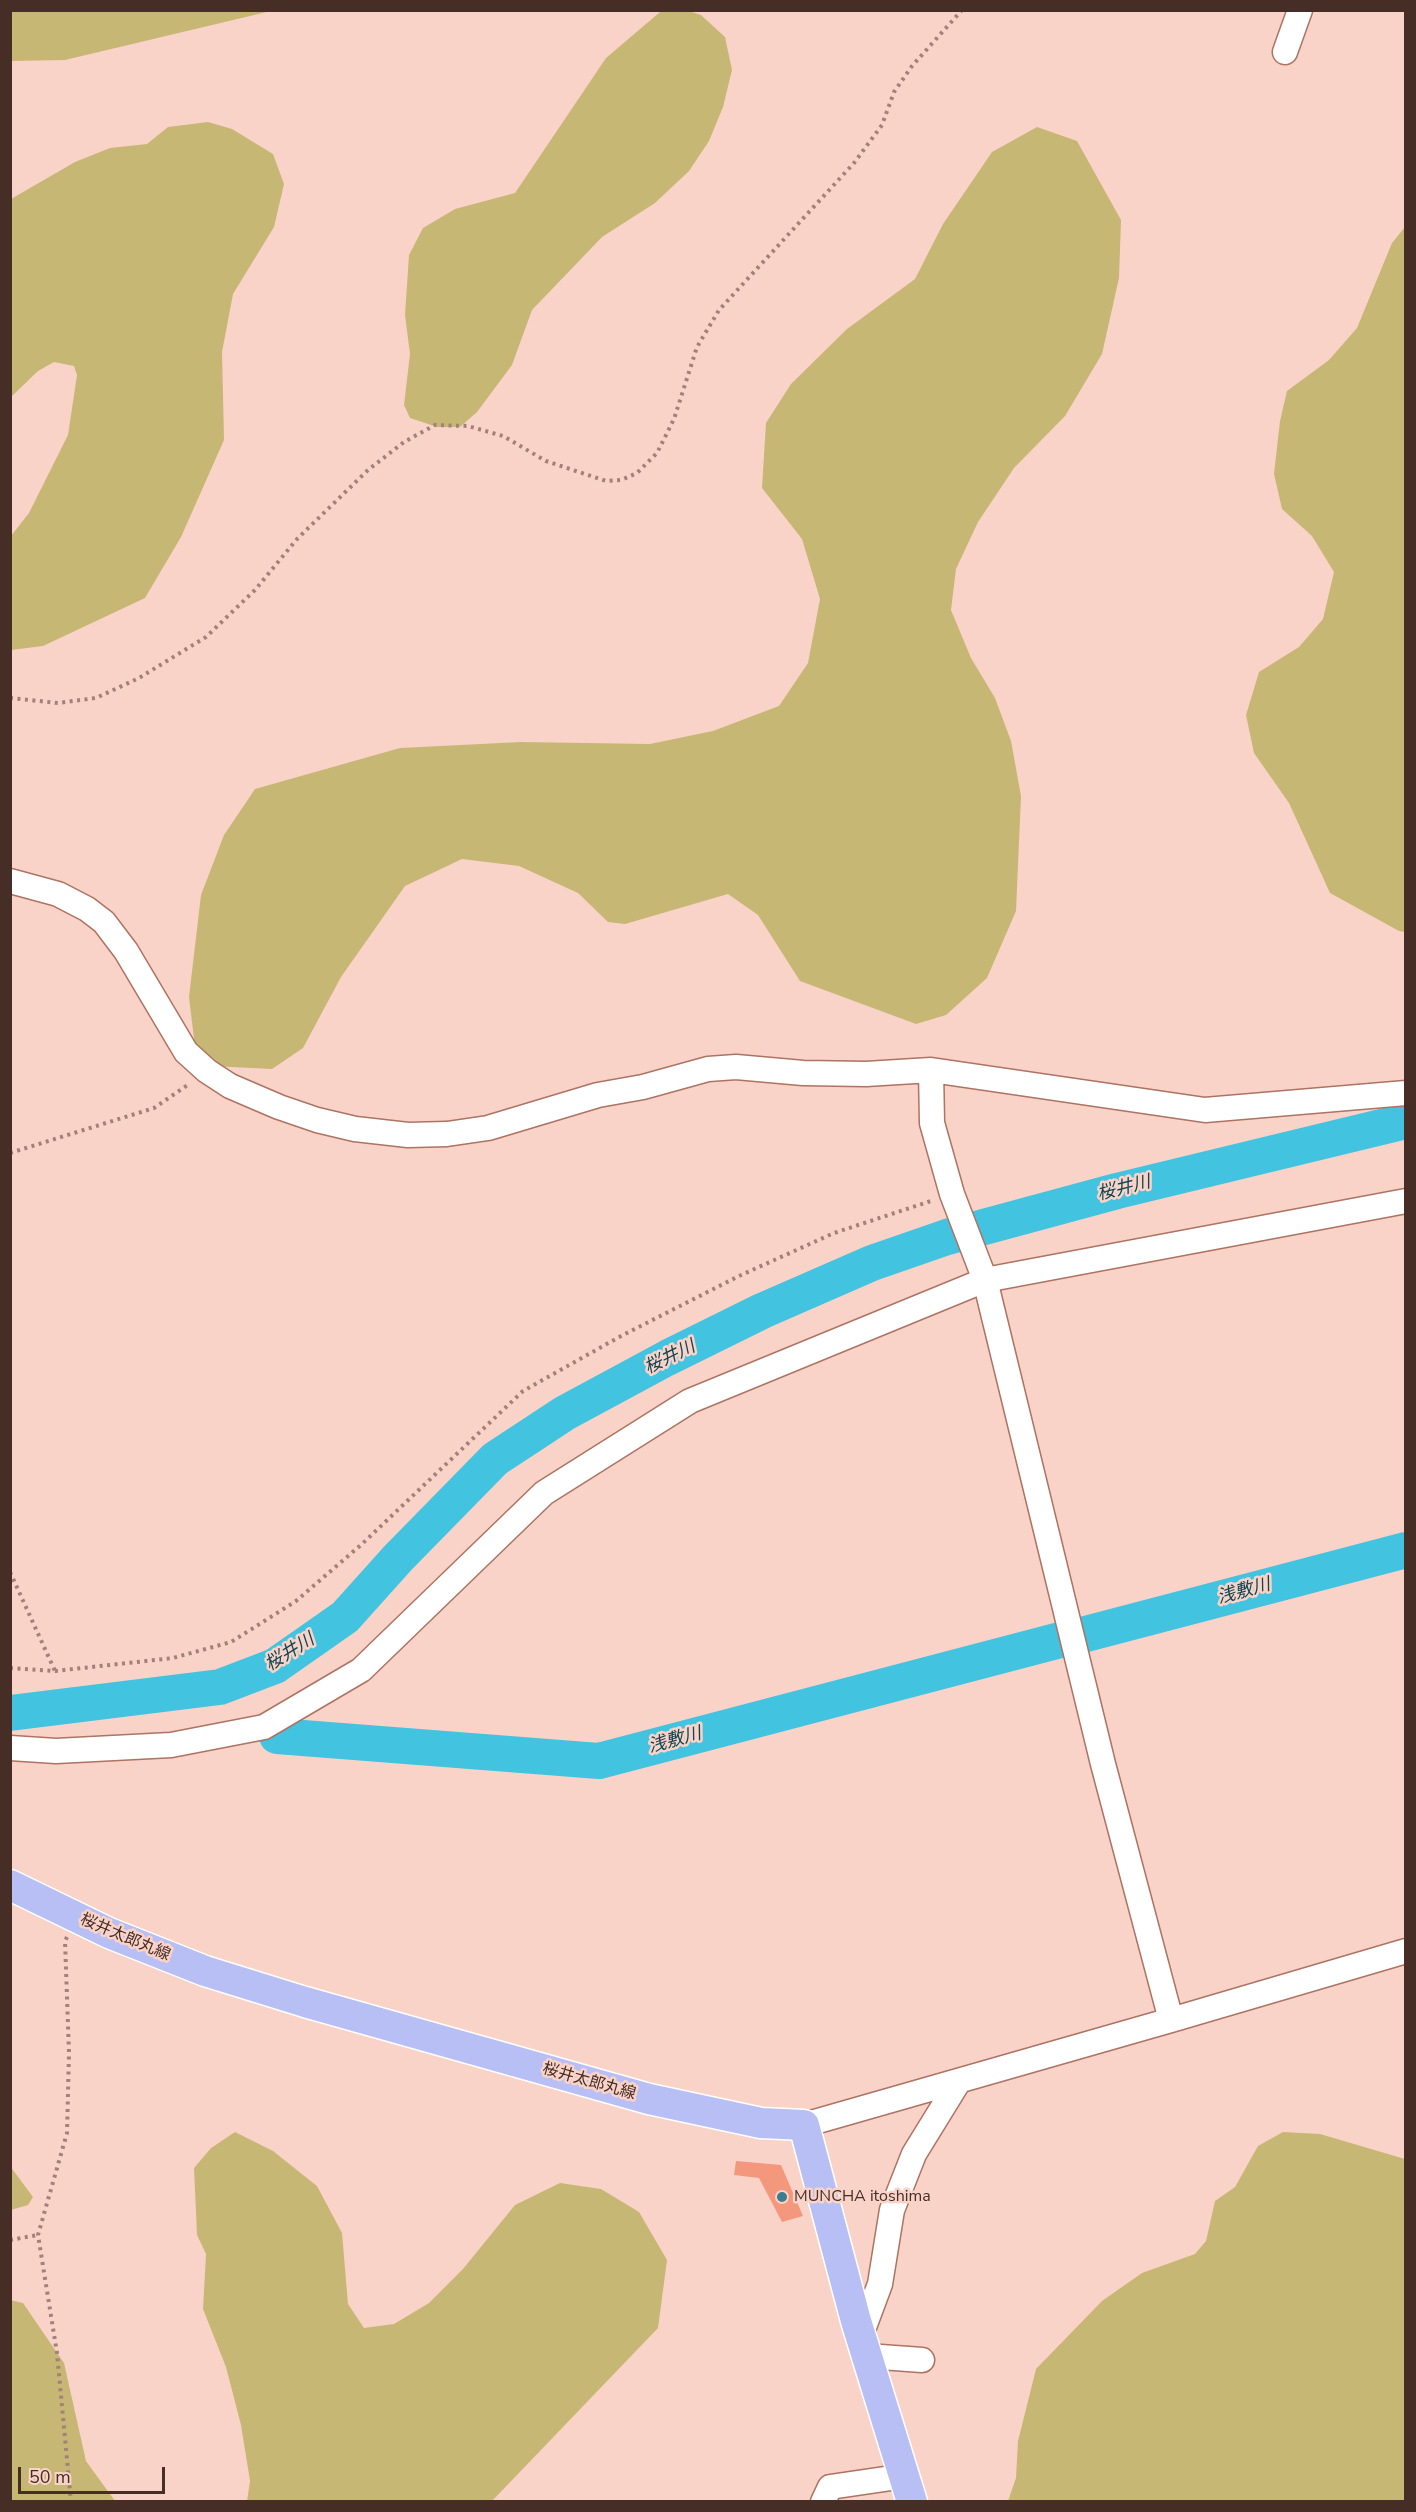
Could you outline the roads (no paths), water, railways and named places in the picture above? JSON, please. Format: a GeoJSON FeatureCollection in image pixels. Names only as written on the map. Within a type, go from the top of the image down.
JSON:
{"type":"FeatureCollection","features":[{"type":"Feature","properties":{"kind":"main road","name":"桜井太郎丸線"},"geometry":{"type":"LineString","coordinates":[[10,1885],[76,1917],[205,1971],[316,2005],[659,2101],[761,2123],[804,2125]]}},
{"type":"Feature","properties":{"kind":"main road"},"geometry":{"type":"LineString","coordinates":[[804,2125],[864,2346],[908,2489]]}},
{"type":"Feature","properties":{"kind":"street"},"geometry":{"type":"LineString","coordinates":[[1285,52],[1300,10]]}},
{"type":"Feature","properties":{"kind":"street"},"geometry":{"type":"LineString","coordinates":[[10,881],[58,894],[87,909],[104,922],[126,951],[186,1052],[207,1071],[249,1094],[317,1120],[355,1130],[408,1135],[447,1134],[488,1128],[598,1095],[708,1069],[736,1067],[803,1073],[866,1074],[931,1070],[1205,1110],[1406,1093]]}},
{"type":"Feature","properties":{"kind":"street"},"geometry":{"type":"LineString","coordinates":[[931,1070],[932,1124],[952,1194],[981,1272],[1103,1764],[1171,2020]]}},
{"type":"Feature","properties":{"kind":"street"},"geometry":{"type":"LineString","coordinates":[[10,1748],[56,1751],[171,1745],[264,1727],[362,1670],[544,1493],[690,1401],[981,1272],[1406,1201]]}},
{"type":"Feature","properties":{"kind":"street"},"geometry":{"type":"LineString","coordinates":[[804,2125],[1406,1951]]}},
{"type":"Feature","properties":{"kind":"street"},"geometry":{"type":"LineString","coordinates":[[922,2360],[864,2346],[880,2284],[892,2210],[914,2154],[958,2081]]}},
{"type":"Feature","properties":{"kind":"street"},"geometry":{"type":"LineString","coordinates":[[822,2502],[830,2487],[908,2489]]}},
{"type":"Feature","properties":{"kind":"waterway","name":"桜井川"},"geometry":{"type":"LineString","coordinates":[[10,1713],[220,1687],[275,1666],[345,1617],[398,1558],[495,1459],[565,1413],[667,1358],[762,1311],[872,1263],[947,1237],[1117,1191],[1406,1121]]}},
{"type":"Feature","properties":{"kind":"waterway","name":"浅敷川"},"geometry":{"type":"LineString","coordinates":[[1082,1635],[1406,1550]]}},
{"type":"Feature","properties":{"kind":"waterway","name":"浅敷川"},"geometry":{"type":"LineString","coordinates":[[277,1736],[599,1761],[1064,1639]]}},
{"type":"Feature","properties":{"kind":"place","name":"MUNCHA itoshima"},"geometry":{"type":"Point","coordinates":[782,2197]}}]}
